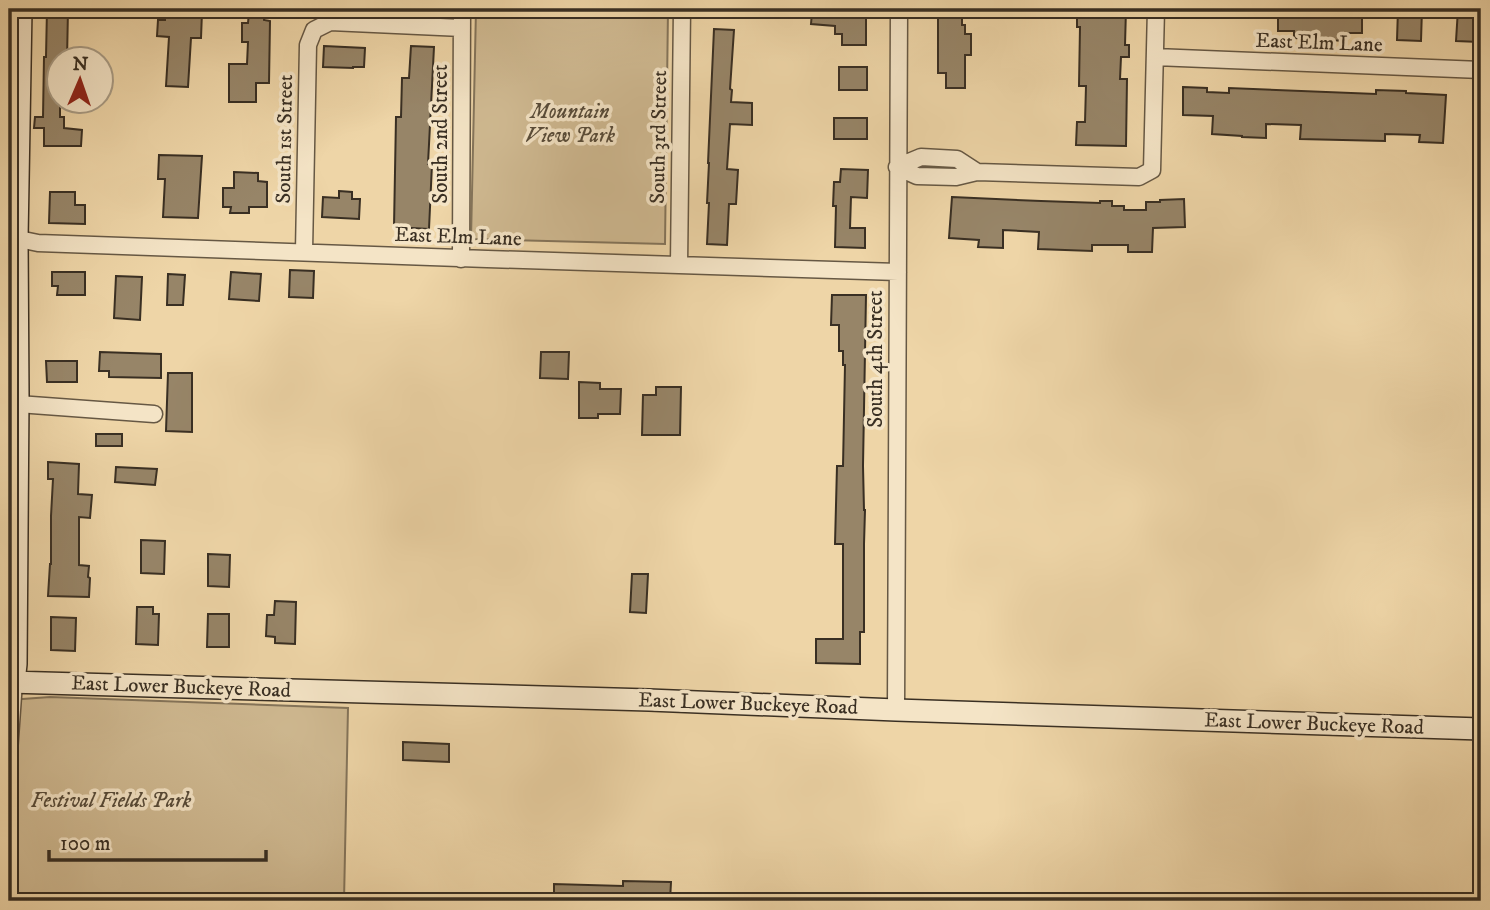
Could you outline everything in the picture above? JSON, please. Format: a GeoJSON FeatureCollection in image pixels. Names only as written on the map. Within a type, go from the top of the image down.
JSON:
{"type":"FeatureCollection","features":[{"type":"Feature","properties":{"kind":"main road"},"geometry":{"type":"LineString","coordinates":[[11,682],[16,664],[13,238],[21,9]]}},
{"type":"Feature","properties":{"kind":"main road","name":"East Lower Buckeye Road"},"geometry":{"type":"LineString","coordinates":[[11,682],[1481,729]]}},
{"type":"Feature","properties":{"kind":"street","name":"South 2nd Street"},"geometry":{"type":"LineString","coordinates":[[461,258],[462,9]]}},
{"type":"Feature","properties":{"kind":"street","name":"South 3rd Street"},"geometry":{"type":"LineString","coordinates":[[679,265],[682,9]]}},
{"type":"Feature","properties":{"kind":"street","name":"South 4th Street"},"geometry":{"type":"LineString","coordinates":[[896,710],[899,9]]}},
{"type":"Feature","properties":{"kind":"street"},"geometry":{"type":"LineString","coordinates":[[897,167],[917,176],[956,177],[977,172],[1139,177],[1152,170],[1156,9]]}},
{"type":"Feature","properties":{"kind":"street","name":"South 1st Street"},"geometry":{"type":"LineString","coordinates":[[304,251],[308,45],[314,30],[330,22],[462,28]]}},
{"type":"Feature","properties":{"kind":"street","name":"East Elm Lane"},"geometry":{"type":"LineString","coordinates":[[1154,57],[1481,70]]}},
{"type":"Feature","properties":{"kind":"street","name":"East Elm Lane"},"geometry":{"type":"LineString","coordinates":[[13,238],[38,243],[898,272]]}},
{"type":"Feature","properties":{"kind":"street"},"geometry":{"type":"LineString","coordinates":[[15,399],[154,414]]}},
{"type":"Feature","properties":{"kind":"street"},"geometry":{"type":"LineString","coordinates":[[9,752],[11,682]]}},
{"type":"Feature","properties":{"kind":"green space","name":"Mountain View Park"},"geometry":{"type":"Polygon","coordinates":[[[476,9],[668,9],[665,244],[471,239],[476,9]]]}},
{"type":"Feature","properties":{"kind":"green space","name":"Festival Fields Park"},"geometry":{"type":"Polygon","coordinates":[[[50,697],[348,708],[344,901],[9,901],[9,700],[50,697]]]}},
{"type":"Feature","properties":{"kind":"building"},"geometry":{"type":"Polygon","coordinates":[[[47,9],[68,9],[67,46],[46,46],[47,9]]]}},
{"type":"Feature","properties":{"kind":"building"},"geometry":{"type":"Polygon","coordinates":[[[938,9],[962,9],[965,34],[971,34],[971,55],[965,55],[965,88],[946,88],[946,73],[938,73],[938,9]]]}},
{"type":"Feature","properties":{"kind":"building"},"geometry":{"type":"Polygon","coordinates":[[[1077,9],[1126,9],[1125,45],[1129,45],[1129,57],[1121,57],[1120,79],[1127,79],[1126,146],[1076,145],[1077,122],[1085,122],[1086,86],[1079,86],[1080,27],[1077,27],[1077,9]]]}},
{"type":"Feature","properties":{"kind":"building"},"geometry":{"type":"Polygon","coordinates":[[[1278,9],[1362,9],[1362,33],[1344,33],[1344,41],[1294,38],[1294,31],[1278,31],[1278,9]]]}},
{"type":"Feature","properties":{"kind":"building"},"geometry":{"type":"Polygon","coordinates":[[[1398,9],[1422,9],[1421,41],[1397,40],[1398,9]]]}},
{"type":"Feature","properties":{"kind":"building"},"geometry":{"type":"Polygon","coordinates":[[[1458,9],[1481,9],[1479,42],[1456,41],[1458,9]]]}},
{"type":"Feature","properties":{"kind":"building"},"geometry":{"type":"Polygon","coordinates":[[[165,10],[202,12],[201,38],[191,38],[188,87],[166,86],[169,37],[157,36],[158,20],[165,20],[165,10]]]}},
{"type":"Feature","properties":{"kind":"building"},"geometry":{"type":"Polygon","coordinates":[[[835,10],[866,11],[866,45],[842,45],[842,34],[835,34],[835,26],[811,24],[812,12],[835,13],[835,10]]]}},
{"type":"Feature","properties":{"kind":"building"},"geometry":{"type":"Polygon","coordinates":[[[249,12],[264,13],[264,20],[270,21],[269,83],[256,83],[256,102],[229,102],[229,64],[247,64],[248,42],[242,42],[242,23],[248,23],[249,12]]]}},
{"type":"Feature","properties":{"kind":"building"},"geometry":{"type":"Polygon","coordinates":[[[714,29],[734,30],[731,102],[752,103],[752,125],[730,124],[727,169],[738,170],[736,204],[729,204],[727,245],[707,244],[714,29]]]}},
{"type":"Feature","properties":{"kind":"building"},"geometry":{"type":"Polygon","coordinates":[[[324,46],[365,48],[364,67],[323,67],[324,46]]]}},
{"type":"Feature","properties":{"kind":"building"},"geometry":{"type":"Polygon","coordinates":[[[411,46],[434,47],[428,164],[432,164],[429,229],[394,227],[396,117],[401,117],[402,78],[409,78],[411,46]]]}},
{"type":"Feature","properties":{"kind":"building"},"geometry":{"type":"Polygon","coordinates":[[[44,57],[46,116],[64,117],[64,128],[82,130],[81,146],[44,146],[44,128],[34,128],[35,117],[43,117],[44,57]]]}},
{"type":"Feature","properties":{"kind":"building"},"geometry":{"type":"Polygon","coordinates":[[[839,67],[867,67],[867,90],[839,90],[839,67]]]}},
{"type":"Feature","properties":{"kind":"building"},"geometry":{"type":"Polygon","coordinates":[[[1183,87],[1207,88],[1207,92],[1229,93],[1229,88],[1376,94],[1376,90],[1446,95],[1443,143],[1419,142],[1420,135],[1385,134],[1385,141],[1300,139],[1301,125],[1266,124],[1266,138],[1212,134],[1213,116],[1183,115],[1183,87]]]}},
{"type":"Feature","properties":{"kind":"building"},"geometry":{"type":"Polygon","coordinates":[[[834,118],[867,118],[867,139],[834,139],[834,118]]]}},
{"type":"Feature","properties":{"kind":"building"},"geometry":{"type":"Polygon","coordinates":[[[159,155],[202,156],[198,218],[163,217],[165,179],[158,179],[159,155]]]}},
{"type":"Feature","properties":{"kind":"building"},"geometry":{"type":"Polygon","coordinates":[[[841,169],[868,170],[867,198],[851,197],[850,228],[865,228],[865,248],[835,247],[834,182],[840,182],[841,169]]]}},
{"type":"Feature","properties":{"kind":"building"},"geometry":{"type":"Polygon","coordinates":[[[234,172],[258,173],[258,181],[267,182],[267,207],[249,207],[249,213],[230,213],[231,207],[223,207],[223,188],[234,188],[234,172]]]}},
{"type":"Feature","properties":{"kind":"building"},"geometry":{"type":"Polygon","coordinates":[[[339,191],[352,192],[352,199],[360,199],[359,219],[322,217],[323,197],[339,198],[339,191]]]}},
{"type":"Feature","properties":{"kind":"building"},"geometry":{"type":"Polygon","coordinates":[[[50,192],[75,192],[75,205],[85,205],[85,224],[49,223],[50,192]]]}},
{"type":"Feature","properties":{"kind":"building"},"geometry":{"type":"Polygon","coordinates":[[[952,197],[1100,203],[1112,201],[1112,206],[1124,206],[1124,210],[1146,210],[1146,202],[1184,199],[1185,227],[1153,228],[1152,252],[1128,252],[1128,245],[1092,245],[1092,251],[1038,249],[1039,232],[1003,230],[1003,248],[978,247],[979,240],[949,238],[952,197]]]}},
{"type":"Feature","properties":{"kind":"building"},"geometry":{"type":"Polygon","coordinates":[[[290,270],[314,271],[313,298],[289,297],[290,270]]]}},
{"type":"Feature","properties":{"kind":"building"},"geometry":{"type":"Polygon","coordinates":[[[52,272],[85,272],[85,295],[57,295],[58,286],[52,286],[52,272]]]}},
{"type":"Feature","properties":{"kind":"building"},"geometry":{"type":"Polygon","coordinates":[[[231,272],[261,274],[259,301],[229,299],[231,272]]]}},
{"type":"Feature","properties":{"kind":"building"},"geometry":{"type":"Polygon","coordinates":[[[168,274],[185,275],[183,305],[167,305],[168,274]]]}},
{"type":"Feature","properties":{"kind":"building"},"geometry":{"type":"Polygon","coordinates":[[[116,276],[142,277],[140,320],[114,318],[116,276]]]}},
{"type":"Feature","properties":{"kind":"building"},"geometry":{"type":"Polygon","coordinates":[[[832,295],[866,295],[864,632],[860,632],[860,664],[816,663],[816,639],[843,639],[843,544],[835,544],[837,466],[843,466],[845,365],[843,351],[839,351],[839,325],[831,325],[832,295]]]}},
{"type":"Feature","properties":{"kind":"building"},"geometry":{"type":"Polygon","coordinates":[[[100,352],[161,354],[161,378],[109,377],[109,371],[99,371],[100,352]]]}},
{"type":"Feature","properties":{"kind":"building"},"geometry":{"type":"Polygon","coordinates":[[[541,352],[569,352],[568,379],[540,378],[541,352]]]}},
{"type":"Feature","properties":{"kind":"building"},"geometry":{"type":"Polygon","coordinates":[[[46,361],[77,361],[77,382],[47,382],[46,361]]]}},
{"type":"Feature","properties":{"kind":"building"},"geometry":{"type":"Polygon","coordinates":[[[168,373],[192,373],[192,432],[166,431],[168,373]]]}},
{"type":"Feature","properties":{"kind":"building"},"geometry":{"type":"Polygon","coordinates":[[[579,382],[600,383],[600,389],[621,389],[620,414],[598,414],[598,418],[579,418],[579,382]]]}},
{"type":"Feature","properties":{"kind":"building"},"geometry":{"type":"Polygon","coordinates":[[[656,387],[681,387],[680,435],[642,435],[643,395],[656,395],[656,387]]]}},
{"type":"Feature","properties":{"kind":"building"},"geometry":{"type":"Polygon","coordinates":[[[96,434],[122,434],[122,446],[96,446],[96,434]]]}},
{"type":"Feature","properties":{"kind":"building"},"geometry":{"type":"Polygon","coordinates":[[[48,462],[79,464],[78,494],[92,495],[90,518],[79,517],[79,565],[89,566],[89,597],[48,596],[53,479],[48,479],[48,462]]]}},
{"type":"Feature","properties":{"kind":"building"},"geometry":{"type":"Polygon","coordinates":[[[116,467],[157,469],[155,485],[115,482],[116,467]]]}},
{"type":"Feature","properties":{"kind":"building"},"geometry":{"type":"Polygon","coordinates":[[[141,540],[165,541],[164,574],[141,573],[141,540]]]}},
{"type":"Feature","properties":{"kind":"building"},"geometry":{"type":"Polygon","coordinates":[[[208,554],[230,555],[229,587],[208,586],[208,554]]]}},
{"type":"Feature","properties":{"kind":"building"},"geometry":{"type":"Polygon","coordinates":[[[632,574],[648,574],[646,613],[630,612],[632,574]]]}},
{"type":"Feature","properties":{"kind":"building"},"geometry":{"type":"Polygon","coordinates":[[[275,601],[296,602],[295,644],[275,643],[275,637],[266,636],[267,615],[274,615],[275,601]]]}},
{"type":"Feature","properties":{"kind":"building"},"geometry":{"type":"Polygon","coordinates":[[[137,607],[153,607],[153,614],[159,614],[158,645],[136,644],[137,607]]]}},
{"type":"Feature","properties":{"kind":"building"},"geometry":{"type":"Polygon","coordinates":[[[208,614],[229,614],[229,647],[207,647],[208,614]]]}},
{"type":"Feature","properties":{"kind":"building"},"geometry":{"type":"Polygon","coordinates":[[[51,617],[76,618],[75,651],[51,650],[51,617]]]}},
{"type":"Feature","properties":{"kind":"building"},"geometry":{"type":"Polygon","coordinates":[[[403,742],[449,744],[449,762],[403,760],[403,742]]]}},
{"type":"Feature","properties":{"kind":"building"},"geometry":{"type":"Polygon","coordinates":[[[623,881],[671,882],[670,901],[554,901],[554,884],[623,886],[623,881]]]}}]}
